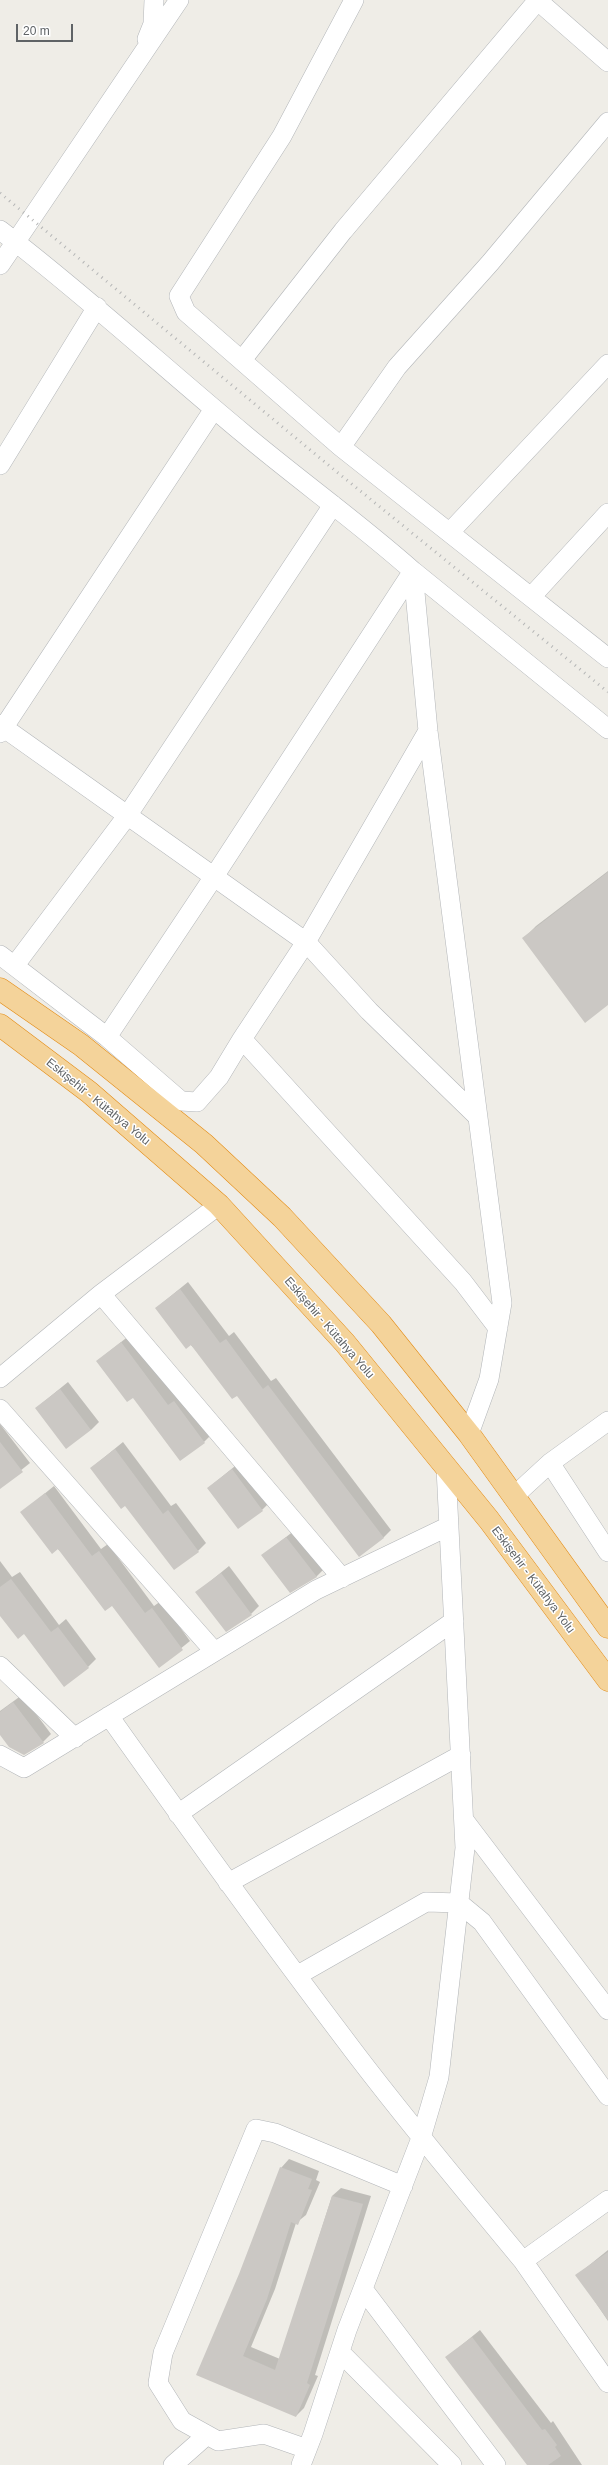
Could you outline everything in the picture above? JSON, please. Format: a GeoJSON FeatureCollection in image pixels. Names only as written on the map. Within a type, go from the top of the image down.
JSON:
{"type":"FeatureCollection","features":[{"type":"Feature","properties":{"kind":"highway"},"geometry":{"type":"LineString","coordinates":[[0,989],[81,1045],[204,1144],[282,1217],[381,1324],[468,1434],[608,1627]]}},
{"type":"Feature","properties":{"kind":"highway","name":"Eskişehir - Kütahya Yolu"},"geometry":{"type":"LineString","coordinates":[[0,1025],[89,1092],[219,1205],[345,1343],[489,1520],[608,1680]]}},
{"type":"Feature","properties":{"kind":"street"},"geometry":{"type":"LineString","coordinates":[[140,59],[153,24],[154,0]]}},
{"type":"Feature","properties":{"kind":"street"},"geometry":{"type":"LineString","coordinates":[[0,265],[179,0]]}},
{"type":"Feature","properties":{"kind":"street"},"geometry":{"type":"LineString","coordinates":[[354,0],[282,136],[179,296],[186,312],[341,447],[608,658]]}},
{"type":"Feature","properties":{"kind":"street"},"geometry":{"type":"LineString","coordinates":[[242,360],[343,231],[538,0],[608,62]]}},
{"type":"Feature","properties":{"kind":"street"},"geometry":{"type":"LineString","coordinates":[[341,447],[397,367],[490,263],[608,122]]}},
{"type":"Feature","properties":{"kind":"street"},"geometry":{"type":"LineString","coordinates":[[0,230],[97,307],[214,409],[608,728]]}},
{"type":"Feature","properties":{"kind":"street"},"geometry":{"type":"LineString","coordinates":[[0,465],[97,307]]}},
{"type":"Feature","properties":{"kind":"street"},"geometry":{"type":"LineString","coordinates":[[450,532],[608,364]]}},
{"type":"Feature","properties":{"kind":"street"},"geometry":{"type":"LineString","coordinates":[[214,409],[1,729],[306,942],[370,1011],[478,1117]]}},
{"type":"Feature","properties":{"kind":"street"},"geometry":{"type":"LineString","coordinates":[[333,505],[126,816],[8,960],[107,1037],[181,1101],[197,1102],[219,1077],[306,942],[428,731]]}},
{"type":"Feature","properties":{"kind":"street"},"geometry":{"type":"LineString","coordinates":[[531,597],[608,513]]}},
{"type":"Feature","properties":{"kind":"street"},"geometry":{"type":"LineString","coordinates":[[413,571],[428,731],[502,1303],[489,1379],[468,1434]]}},
{"type":"Feature","properties":{"kind":"street"},"geometry":{"type":"LineString","coordinates":[[107,1037],[213,878],[413,571]]}},
{"type":"Feature","properties":{"kind":"street"},"geometry":{"type":"LineString","coordinates":[[242,1040],[463,1282],[498,1328]]}},
{"type":"Feature","properties":{"kind":"street"},"geometry":{"type":"LineString","coordinates":[[0,1378],[101,1294],[219,1205]]}},
{"type":"Feature","properties":{"kind":"street"},"geometry":{"type":"LineString","coordinates":[[101,1294],[342,1578]]}},
{"type":"Feature","properties":{"kind":"street"},"geometry":{"type":"LineString","coordinates":[[0,1409],[214,1651]]}},
{"type":"Feature","properties":{"kind":"street"},"geometry":{"type":"LineString","coordinates":[[513,1497],[550,1463],[608,1421]]}},
{"type":"Feature","properties":{"kind":"street"},"geometry":{"type":"LineString","coordinates":[[550,1463],[608,1552]]}},
{"type":"Feature","properties":{"kind":"street"},"geometry":{"type":"LineString","coordinates":[[403,2186],[275,2133],[256,2130],[163,2353],[158,2383],[182,2421],[218,2442],[264,2434],[304,2457],[363,2289],[403,2186],[421,2138],[439,2077],[466,1848],[446,1468]]}},
{"type":"Feature","properties":{"kind":"street"},"geometry":{"type":"LineString","coordinates":[[0,1754],[24,1768],[316,1590],[449,1526]]}},
{"type":"Feature","properties":{"kind":"street"},"geometry":{"type":"LineString","coordinates":[[178,1814],[454,1621]]}},
{"type":"Feature","properties":{"kind":"street"},"geometry":{"type":"LineString","coordinates":[[0,1666],[75,1738]]}},
{"type":"Feature","properties":{"kind":"street"},"geometry":{"type":"LineString","coordinates":[[109,1716],[228,1883],[298,1975],[346,2042],[421,2138],[523,2261],[608,2383]]}},
{"type":"Feature","properties":{"kind":"street"},"geometry":{"type":"LineString","coordinates":[[228,1883],[461,1755]]}},
{"type":"Feature","properties":{"kind":"street"},"geometry":{"type":"LineString","coordinates":[[464,1820],[608,2010]]}},
{"type":"Feature","properties":{"kind":"street"},"geometry":{"type":"LineString","coordinates":[[298,1975],[426,1902],[459,1903],[482,1922],[608,2096]]}},
{"type":"Feature","properties":{"kind":"street"},"geometry":{"type":"LineString","coordinates":[[523,2261],[608,2200]]}},
{"type":"Feature","properties":{"kind":"street"},"geometry":{"type":"LineString","coordinates":[[363,2289],[496,2465]]}},
{"type":"Feature","properties":{"kind":"street"},"geometry":{"type":"LineString","coordinates":[[340,2352],[452,2465]]}},
{"type":"Feature","properties":{"kind":"street"},"geometry":{"type":"LineString","coordinates":[[173,2465],[207,2435]]}},
{"type":"Feature","properties":{"kind":"building"},"geometry":{"type":"Polygon","coordinates":[[[608,872],[608,1005],[585,1023],[522,938],[608,872]]]}},
{"type":"Feature","properties":{"kind":"building"},"geometry":{"type":"Polygon","coordinates":[[[180,1289],[220,1343],[226,1339],[263,1389],[268,1385],[384,1538],[359,1557],[237,1396],[232,1399],[191,1345],[186,1349],[155,1308],[180,1289]]]}},
{"type":"Feature","properties":{"kind":"building"},"geometry":{"type":"Polygon","coordinates":[[[121,1342],[168,1405],[174,1401],[205,1443],[180,1461],[133,1398],[127,1402],[96,1361],[121,1342]]]}},
{"type":"Feature","properties":{"kind":"building"},"geometry":{"type":"Polygon","coordinates":[[[60,1389],[91,1430],[66,1449],[35,1408],[60,1389]]]}},
{"type":"Feature","properties":{"kind":"building"},"geometry":{"type":"Polygon","coordinates":[[[0,1442],[23,1472],[0,1489],[0,1442]]]}},
{"type":"Feature","properties":{"kind":"building"},"geometry":{"type":"Polygon","coordinates":[[[115,1449],[163,1514],[168,1510],[199,1552],[174,1570],[125,1506],[121,1509],[90,1468],[115,1449]]]}},
{"type":"Feature","properties":{"kind":"building"},"geometry":{"type":"Polygon","coordinates":[[[232,1469],[263,1511],[238,1529],[207,1488],[232,1469]]]}},
{"type":"Feature","properties":{"kind":"building"},"geometry":{"type":"Polygon","coordinates":[[[45,1493],[92,1556],[99,1551],[145,1613],[152,1608],[183,1650],[159,1668],[112,1606],[105,1611],[58,1549],[52,1554],[20,1512],[45,1493]]]}},
{"type":"Feature","properties":{"kind":"building"},"geometry":{"type":"Polygon","coordinates":[[[286,1537],[317,1577],[290,1593],[261,1555],[286,1537]]]}},
{"type":"Feature","properties":{"kind":"building"},"geometry":{"type":"Polygon","coordinates":[[[221,1573],[252,1615],[226,1632],[195,1592],[221,1573]]]}},
{"type":"Feature","properties":{"kind":"building"},"geometry":{"type":"Polygon","coordinates":[[[11,1579],[51,1632],[58,1627],[89,1668],[64,1687],[24,1634],[18,1639],[0,1616],[0,1587],[11,1579]]]}},
{"type":"Feature","properties":{"kind":"building"},"geometry":{"type":"Polygon","coordinates":[[[13,1702],[44,1743],[24,1755],[9,1747],[0,1735],[0,1712],[13,1702]]]}},
{"type":"Feature","properties":{"kind":"building"},"geometry":{"type":"Polygon","coordinates":[[[280,2167],[312,2179],[308,2189],[312,2190],[298,2225],[291,2222],[267,2299],[243,2356],[275,2370],[332,2196],[363,2204],[307,2383],[310,2385],[296,2417],[196,2375],[239,2274],[280,2167]]]}},
{"type":"Feature","properties":{"kind":"building"},"geometry":{"type":"Polygon","coordinates":[[[608,2252],[608,2320],[575,2275],[608,2252]]]}},
{"type":"Feature","properties":{"kind":"building"},"geometry":{"type":"Polygon","coordinates":[[[472,2337],[542,2430],[545,2429],[557,2445],[555,2447],[561,2456],[548,2465],[527,2465],[445,2357],[472,2337]]]}},
{"type":"Feature","properties":{"kind":"railway"},"geometry":{"type":"LineString","coordinates":[[0,193],[332,468],[608,692]]}}]}
